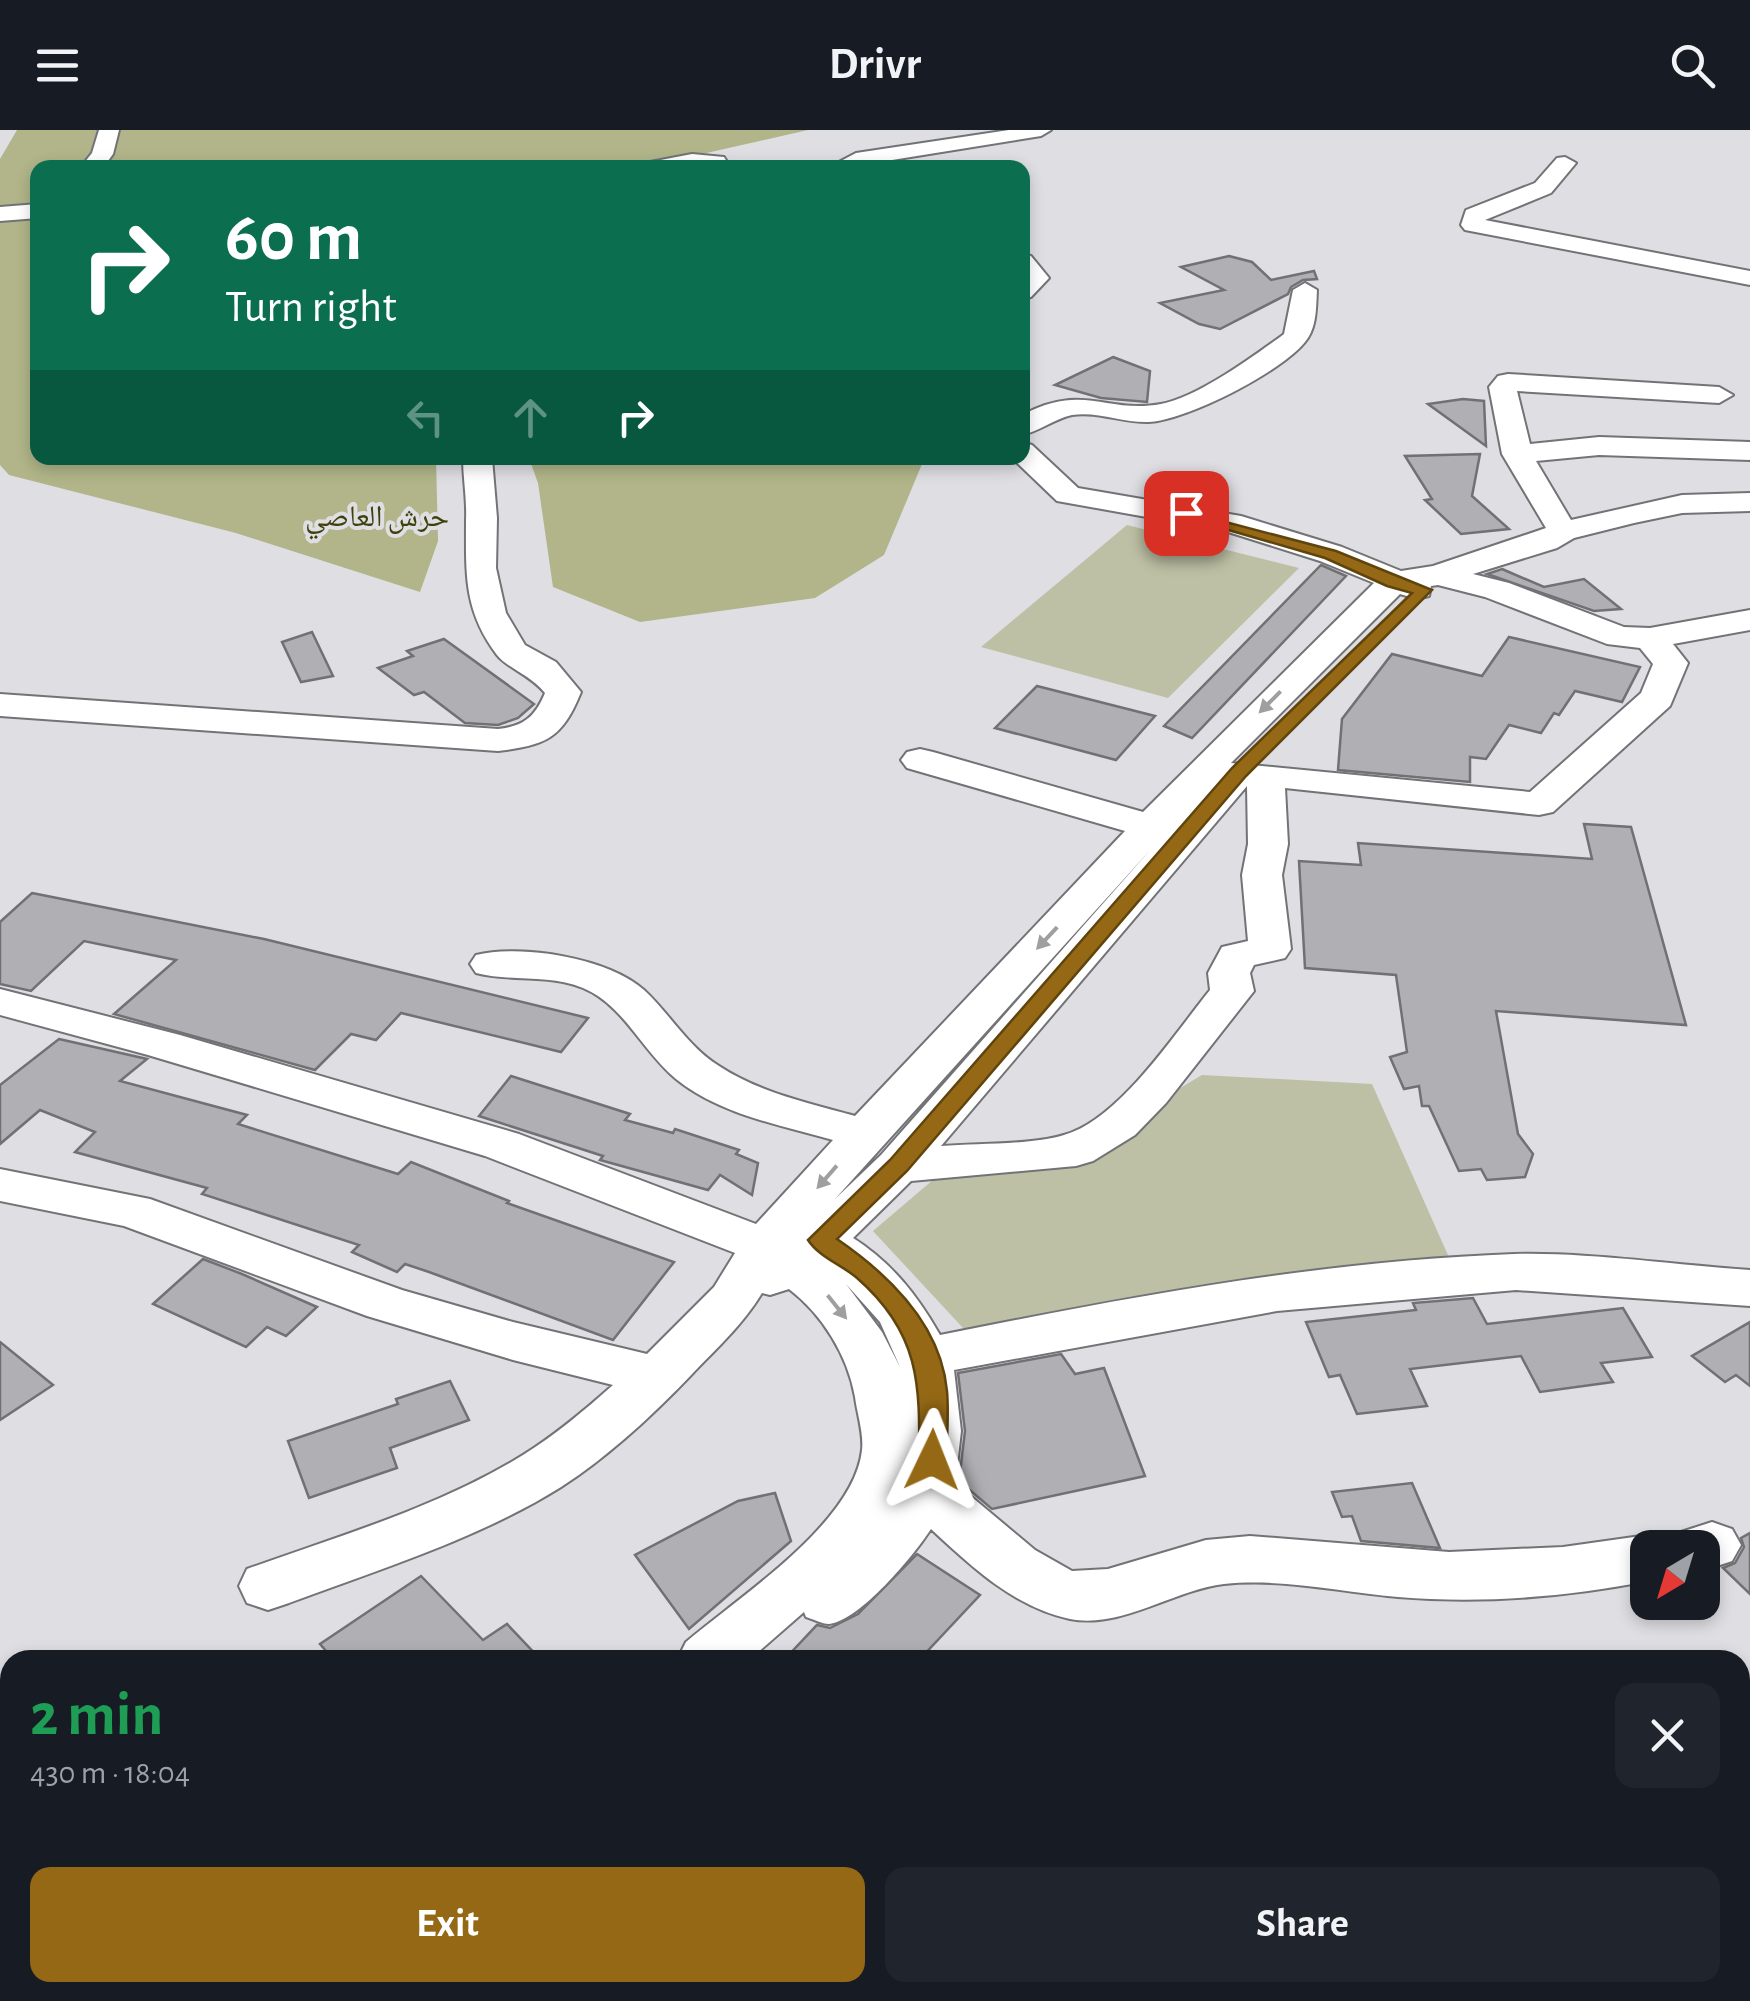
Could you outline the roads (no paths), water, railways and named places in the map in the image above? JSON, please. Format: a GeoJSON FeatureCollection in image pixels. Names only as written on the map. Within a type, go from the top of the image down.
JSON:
{"type":"FeatureCollection","features":[{"type":"Feature","properties":{"kind":"street"},"geometry":{"type":"LineString","coordinates":[[97,160],[109,130]]}},
{"type":"Feature","properties":{"kind":"street"},"geometry":{"type":"LineString","coordinates":[[872,160],[1040,130]]}},
{"type":"Feature","properties":{"kind":"street"},"geometry":{"type":"LineString","coordinates":[[840,139],[851,160]]}},
{"type":"Feature","properties":{"kind":"street"},"geometry":{"type":"LineString","coordinates":[[1565,163],[1543,188],[1474,215],[1473,225],[1750,278]]}},
{"type":"Feature","properties":{"kind":"street"},"geometry":{"type":"LineString","coordinates":[[0,214],[30,212]]}},
{"type":"Feature","properties":{"kind":"street"},"geometry":{"type":"LineString","coordinates":[[1030,423],[1064,406],[1089,405],[1151,413],[1181,406],[1295,338],[1301,326],[1305,290]]}},
{"type":"Feature","properties":{"kind":"street"},"geometry":{"type":"LineString","coordinates":[[1563,531],[1524,474],[1505,403],[1504,387],[1508,382],[1719,395]]}},
{"type":"Feature","properties":{"kind":"street"},"geometry":{"type":"LineString","coordinates":[[1517,454],[1598,446],[1750,451]]}},
{"type":"Feature","properties":{"kind":"street"},"geometry":{"type":"LineString","coordinates":[[1030,459],[1068,495],[1230,523],[1420,581],[1497,590],[1619,637],[1650,638],[1750,620]]}},
{"type":"Feature","properties":{"kind":"street"},"geometry":{"type":"LineString","coordinates":[[0,705],[188,716],[366,734],[498,740],[532,736],[553,716],[563,692],[544,669],[512,652],[490,614],[480,568],[482,518],[478,465]]}},
{"type":"Feature","properties":{"kind":"street"},"geometry":{"type":"LineString","coordinates":[[268,1586],[412,1532],[527,1480],[595,1432],[658,1376],[791,1244],[898,1166],[1331,660],[1420,581],[1546,541],[1563,531],[1682,504],[1750,502]]}},
{"type":"Feature","properties":{"kind":"street"},"geometry":{"type":"LineString","coordinates":[[791,1244],[864,1134],[1151,826],[1237,771],[1540,804],[1559,791],[1576,768],[1657,698],[1671,663],[1650,638]]}},
{"type":"Feature","properties":{"kind":"street"},"geometry":{"type":"LineString","coordinates":[[920,760],[1151,826]]}},
{"type":"Feature","properties":{"kind":"street"},"geometry":{"type":"LineString","coordinates":[[898,1166],[1076,1150],[1119,1124],[1150,1093],[1232,991],[1229,973],[1237,956],[1270,949],[1262,875],[1268,844],[1237,771]]}},
{"type":"Feature","properties":{"kind":"street"},"geometry":{"type":"LineString","coordinates":[[492,964],[600,979],[624,995],[679,1060],[703,1078],[732,1093],[864,1134]]}},
{"type":"Feature","properties":{"kind":"street"},"geometry":{"type":"LineString","coordinates":[[0,1002],[164,1045],[502,1144],[866,1272],[902,1311],[926,1357],[934,1389],[932,1460],[924,1490],[896,1534],[840,1590],[768,1650]]}},
{"type":"Feature","properties":{"kind":"street"},"geometry":{"type":"LineString","coordinates":[[0,1185],[133,1211],[385,1303],[513,1341],[658,1376]]}},
{"type":"Feature","properties":{"kind":"street"},"geometry":{"type":"LineString","coordinates":[[719,1650],[841,1546],[866,1515],[890,1448],[883,1394],[864,1345],[791,1244]]}},
{"type":"Feature","properties":{"kind":"street"},"geometry":{"type":"LineString","coordinates":[[926,1357],[1094,1323],[1277,1294],[1516,1272],[1750,1288]]}},
{"type":"Feature","properties":{"kind":"street"},"geometry":{"type":"LineString","coordinates":[[924,1490],[1029,1576],[1068,1594],[1104,1597],[1151,1578],[1224,1560],[1319,1561],[1420,1575],[1586,1570],[1630,1561]]}},
{"type":"Feature","properties":{"kind":"park label","name":"حرش العاصي"},"geometry":{"type":"Point","coordinates":[377,517]}}]}
